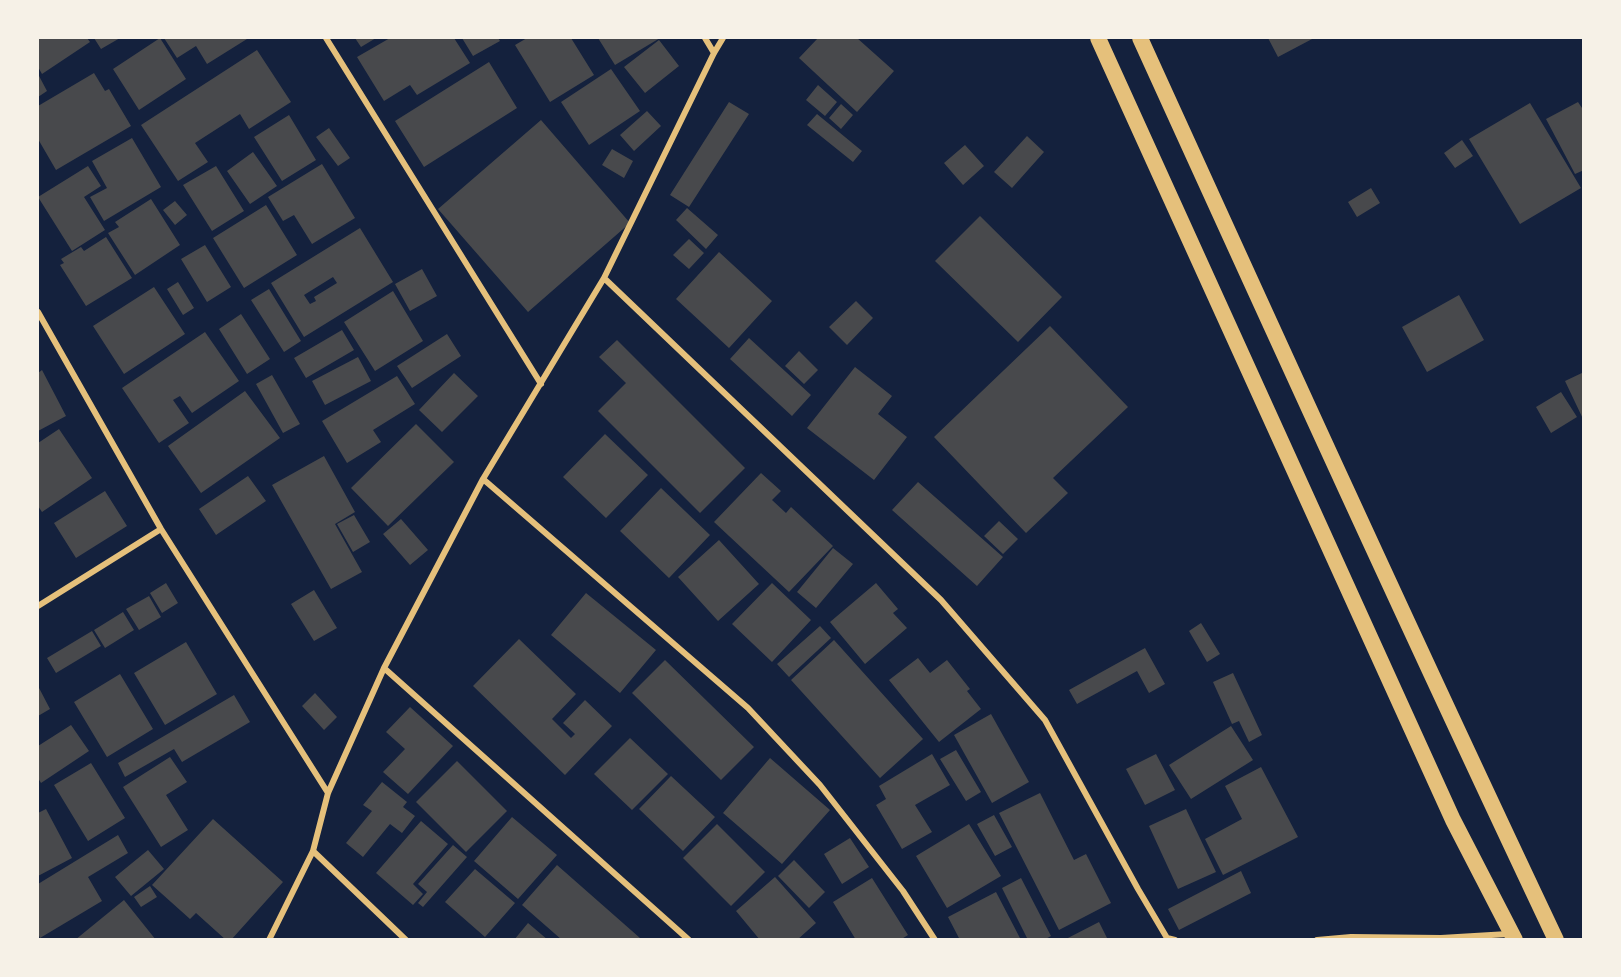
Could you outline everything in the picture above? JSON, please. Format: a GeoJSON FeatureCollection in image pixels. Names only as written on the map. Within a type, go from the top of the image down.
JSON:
{"type":"FeatureCollection","features":[{"type":"Feature","properties":{"kind":"highway"},"geometry":{"type":"LineString","coordinates":[[1098,38],[1453,820],[1514,937]]}},
{"type":"Feature","properties":{"kind":"highway"},"geometry":{"type":"LineString","coordinates":[[1140,38],[1556,939]]}},
{"type":"Feature","properties":{"kind":"street"},"geometry":{"type":"LineString","coordinates":[[326,38],[541,384]]}},
{"type":"Feature","properties":{"kind":"street"},"geometry":{"type":"LineString","coordinates":[[705,38],[714,53]]}},
{"type":"Feature","properties":{"kind":"street"},"geometry":{"type":"LineString","coordinates":[[269,939],[313,851],[328,793],[384,668],[483,478],[604,278],[723,38]]}},
{"type":"Feature","properties":{"kind":"street"},"geometry":{"type":"LineString","coordinates":[[604,278],[941,600],[1045,720],[1138,890],[1167,938],[1175,939]]}},
{"type":"Feature","properties":{"kind":"street"},"geometry":{"type":"LineString","coordinates":[[38,312],[160,529],[328,793]]}},
{"type":"Feature","properties":{"kind":"street"},"geometry":{"type":"LineString","coordinates":[[483,478],[748,708],[820,785],[903,891],[935,939]]}},
{"type":"Feature","properties":{"kind":"street"},"geometry":{"type":"LineString","coordinates":[[38,606],[160,529]]}},
{"type":"Feature","properties":{"kind":"street"},"geometry":{"type":"LineString","coordinates":[[384,668],[689,939]]}},
{"type":"Feature","properties":{"kind":"street"},"geometry":{"type":"LineString","coordinates":[[313,851],[405,939]]}},
{"type":"Feature","properties":{"kind":"street"},"geometry":{"type":"LineString","coordinates":[[1317,939],[1514,937]]}},
{"type":"Feature","properties":{"kind":"building"},"geometry":{"type":"Polygon","coordinates":[[[38,38],[87,38],[90,42],[42,74],[38,67],[38,38]]]}},
{"type":"Feature","properties":{"kind":"building"},"geometry":{"type":"Polygon","coordinates":[[[94,38],[120,38],[101,49],[94,38]]]}},
{"type":"Feature","properties":{"kind":"building"},"geometry":{"type":"Polygon","coordinates":[[[160,38],[186,79],[139,110],[113,69],[160,38]]]}},
{"type":"Feature","properties":{"kind":"building"},"geometry":{"type":"Polygon","coordinates":[[[164,38],[247,39],[207,64],[196,46],[177,58],[164,38]]]}},
{"type":"Feature","properties":{"kind":"building"},"geometry":{"type":"Polygon","coordinates":[[[355,38],[376,38],[361,47],[355,38]]]}},
{"type":"Feature","properties":{"kind":"building"},"geometry":{"type":"Polygon","coordinates":[[[390,38],[454,38],[470,63],[417,95],[410,85],[384,101],[357,57],[390,38]]]}},
{"type":"Feature","properties":{"kind":"building"},"geometry":{"type":"Polygon","coordinates":[[[462,38],[498,38],[500,41],[473,56],[462,38]]]}},
{"type":"Feature","properties":{"kind":"building"},"geometry":{"type":"Polygon","coordinates":[[[527,38],[571,38],[594,75],[550,102],[515,45],[527,38]]]}},
{"type":"Feature","properties":{"kind":"building"},"geometry":{"type":"Polygon","coordinates":[[[598,38],[660,38],[615,65],[598,38]]]}},
{"type":"Feature","properties":{"kind":"building"},"geometry":{"type":"Polygon","coordinates":[[[818,38],[857,38],[894,71],[857,112],[799,58],[818,38]]]}},
{"type":"Feature","properties":{"kind":"building"},"geometry":{"type":"Polygon","coordinates":[[[1268,38],[1314,38],[1278,57],[1268,38]]]}},
{"type":"Feature","properties":{"kind":"building"},"geometry":{"type":"Polygon","coordinates":[[[659,40],[679,66],[645,93],[624,67],[659,40]]]}},
{"type":"Feature","properties":{"kind":"building"},"geometry":{"type":"Polygon","coordinates":[[[257,50],[291,102],[249,129],[240,114],[195,143],[208,162],[178,181],[141,125],[257,50]]]}},
{"type":"Feature","properties":{"kind":"building"},"geometry":{"type":"Polygon","coordinates":[[[489,62],[517,108],[424,167],[395,121],[489,62]]]}},
{"type":"Feature","properties":{"kind":"building"},"geometry":{"type":"Polygon","coordinates":[[[611,69],[640,111],[589,145],[561,102],[611,69]]]}},
{"type":"Feature","properties":{"kind":"building"},"geometry":{"type":"Polygon","coordinates":[[[94,73],[105,91],[109,89],[131,126],[56,170],[38,139],[38,106],[94,73]]]}},
{"type":"Feature","properties":{"kind":"building"},"geometry":{"type":"Polygon","coordinates":[[[38,74],[47,91],[38,97],[38,74]]]}},
{"type":"Feature","properties":{"kind":"building"},"geometry":{"type":"Polygon","coordinates":[[[818,85],[837,102],[825,116],[806,100],[818,85]]]}},
{"type":"Feature","properties":{"kind":"building"},"geometry":{"type":"Polygon","coordinates":[[[729,102],[749,114],[689,207],[670,195],[729,102]]]}},
{"type":"Feature","properties":{"kind":"building"},"geometry":{"type":"Polygon","coordinates":[[[1578,102],[1584,111],[1584,170],[1575,174],[1546,119],[1578,102]]]}},
{"type":"Feature","properties":{"kind":"building"},"geometry":{"type":"Polygon","coordinates":[[[1530,103],[1581,188],[1520,224],[1469,139],[1530,103]]]}},
{"type":"Feature","properties":{"kind":"building"},"geometry":{"type":"Polygon","coordinates":[[[841,104],[853,115],[841,129],[829,118],[841,104]]]}},
{"type":"Feature","properties":{"kind":"building"},"geometry":{"type":"Polygon","coordinates":[[[647,111],[661,126],[634,151],[620,135],[647,111]]]}},
{"type":"Feature","properties":{"kind":"building"},"geometry":{"type":"Polygon","coordinates":[[[817,114],[862,151],[853,162],[807,125],[817,114]]]}},
{"type":"Feature","properties":{"kind":"building"},"geometry":{"type":"Polygon","coordinates":[[[289,115],[316,160],[282,181],[254,137],[289,115]]]}},
{"type":"Feature","properties":{"kind":"building"},"geometry":{"type":"Polygon","coordinates":[[[541,120],[630,223],[528,312],[438,209],[541,120]]]}},
{"type":"Feature","properties":{"kind":"building"},"geometry":{"type":"Polygon","coordinates":[[[329,128],[350,158],[338,166],[316,137],[329,128]]]}},
{"type":"Feature","properties":{"kind":"building"},"geometry":{"type":"Polygon","coordinates":[[[1027,136],[1044,152],[1012,188],[994,172],[1027,136]]]}},
{"type":"Feature","properties":{"kind":"building"},"geometry":{"type":"Polygon","coordinates":[[[132,138],[161,187],[104,221],[90,197],[107,188],[92,161],[132,138]]]}},
{"type":"Feature","properties":{"kind":"building"},"geometry":{"type":"Polygon","coordinates":[[[1462,140],[1473,156],[1455,168],[1444,153],[1462,140]]]}},
{"type":"Feature","properties":{"kind":"building"},"geometry":{"type":"Polygon","coordinates":[[[965,145],[984,166],[963,185],[944,163],[965,145]]]}},
{"type":"Feature","properties":{"kind":"building"},"geometry":{"type":"Polygon","coordinates":[[[612,149],[633,161],[624,178],[602,165],[612,149]]]}},
{"type":"Feature","properties":{"kind":"building"},"geometry":{"type":"Polygon","coordinates":[[[253,152],[277,186],[250,204],[227,171],[253,152]]]}},
{"type":"Feature","properties":{"kind":"building"},"geometry":{"type":"Polygon","coordinates":[[[322,164],[355,218],[312,244],[294,215],[283,221],[268,197],[322,164]]]}},
{"type":"Feature","properties":{"kind":"building"},"geometry":{"type":"Polygon","coordinates":[[[88,166],[101,186],[84,197],[105,230],[72,251],[38,197],[88,166]]]}},
{"type":"Feature","properties":{"kind":"building"},"geometry":{"type":"Polygon","coordinates":[[[216,166],[244,211],[212,231],[183,185],[216,166]]]}},
{"type":"Feature","properties":{"kind":"building"},"geometry":{"type":"Polygon","coordinates":[[[1371,188],[1380,203],[1357,217],[1348,202],[1371,188]]]}},
{"type":"Feature","properties":{"kind":"building"},"geometry":{"type":"Polygon","coordinates":[[[151,199],[180,245],[135,275],[108,233],[119,227],[115,222],[151,199]]]}},
{"type":"Feature","properties":{"kind":"building"},"geometry":{"type":"Polygon","coordinates":[[[175,201],[187,215],[175,225],[163,210],[175,201]]]}},
{"type":"Feature","properties":{"kind":"building"},"geometry":{"type":"Polygon","coordinates":[[[266,205],[297,255],[244,288],[213,238],[266,205]]]}},
{"type":"Feature","properties":{"kind":"building"},"geometry":{"type":"Polygon","coordinates":[[[687,208],[718,235],[706,249],[676,220],[687,208]]]}},
{"type":"Feature","properties":{"kind":"building"},"geometry":{"type":"Polygon","coordinates":[[[980,216],[1062,297],[1018,342],[935,261],[980,216]]]}},
{"type":"Feature","properties":{"kind":"building"},"geometry":{"type":"Polygon","coordinates":[[[360,228],[393,282],[304,337],[271,283],[360,228]],[[333,277],[304,295],[310,304],[316,301],[314,297],[337,283],[333,277]]]}},
{"type":"Feature","properties":{"kind":"building"},"geometry":{"type":"Polygon","coordinates":[[[106,237],[132,278],[86,306],[60,265],[64,263],[61,259],[81,247],[84,251],[106,237]]]}},
{"type":"Feature","properties":{"kind":"building"},"geometry":{"type":"Polygon","coordinates":[[[689,239],[704,253],[689,269],[673,255],[689,239]]]}},
{"type":"Feature","properties":{"kind":"building"},"geometry":{"type":"Polygon","coordinates":[[[205,245],[231,287],[207,302],[181,259],[205,245]]]}},
{"type":"Feature","properties":{"kind":"building"},"geometry":{"type":"Polygon","coordinates":[[[719,252],[772,301],[729,348],[676,299],[719,252]]]}},
{"type":"Feature","properties":{"kind":"building"},"geometry":{"type":"Polygon","coordinates":[[[422,269],[437,296],[410,311],[395,284],[422,269]]]}},
{"type":"Feature","properties":{"kind":"building"},"geometry":{"type":"Polygon","coordinates":[[[178,282],[194,308],[183,315],[167,289],[178,282]]]}},
{"type":"Feature","properties":{"kind":"building"},"geometry":{"type":"Polygon","coordinates":[[[154,287],[185,334],[124,374],[93,326],[154,287]]]}},
{"type":"Feature","properties":{"kind":"building"},"geometry":{"type":"Polygon","coordinates":[[[269,289],[301,341],[284,352],[251,300],[269,289]]]}},
{"type":"Feature","properties":{"kind":"building"},"geometry":{"type":"Polygon","coordinates":[[[393,291],[423,341],[375,371],[344,322],[393,291]]]}},
{"type":"Feature","properties":{"kind":"building"},"geometry":{"type":"Polygon","coordinates":[[[1459,295],[1484,340],[1427,372],[1402,327],[1459,295]]]}},
{"type":"Feature","properties":{"kind":"building"},"geometry":{"type":"Polygon","coordinates":[[[856,301],[873,318],[847,345],[829,327],[856,301]]]}},
{"type":"Feature","properties":{"kind":"building"},"geometry":{"type":"Polygon","coordinates":[[[241,314],[270,359],[247,374],[219,329],[241,314]]]}},
{"type":"Feature","properties":{"kind":"building"},"geometry":{"type":"Polygon","coordinates":[[[1050,326],[1128,407],[1053,478],[1068,493],[1026,533],[934,437],[1050,326]]]}},
{"type":"Feature","properties":{"kind":"building"},"geometry":{"type":"Polygon","coordinates":[[[342,330],[354,350],[306,378],[294,358],[342,330]]]}},
{"type":"Feature","properties":{"kind":"building"},"geometry":{"type":"Polygon","coordinates":[[[205,332],[239,381],[192,413],[180,396],[173,400],[189,423],[159,443],[122,388],[205,332]]]}},
{"type":"Feature","properties":{"kind":"building"},"geometry":{"type":"Polygon","coordinates":[[[447,334],[461,356],[412,388],[397,366],[447,334]]]}},
{"type":"Feature","properties":{"kind":"building"},"geometry":{"type":"Polygon","coordinates":[[[749,338],[811,395],[792,416],[730,359],[749,338]]]}},
{"type":"Feature","properties":{"kind":"building"},"geometry":{"type":"Polygon","coordinates":[[[617,340],[745,468],[700,513],[598,411],[626,383],[599,357],[617,340]]]}},
{"type":"Feature","properties":{"kind":"building"},"geometry":{"type":"Polygon","coordinates":[[[799,351],[818,370],[804,384],[785,366],[799,351]]]}},
{"type":"Feature","properties":{"kind":"building"},"geometry":{"type":"Polygon","coordinates":[[[358,357],[371,381],[325,405],[312,381],[358,357]]]}},
{"type":"Feature","properties":{"kind":"building"},"geometry":{"type":"Polygon","coordinates":[[[855,367],[892,396],[878,414],[907,437],[874,480],[807,428],[855,367]]]}},
{"type":"Feature","properties":{"kind":"building"},"geometry":{"type":"Polygon","coordinates":[[[42,370],[66,416],[38,431],[38,373],[42,370]]]}},
{"type":"Feature","properties":{"kind":"building"},"geometry":{"type":"Polygon","coordinates":[[[1584,372],[1584,421],[1565,381],[1584,372]]]}},
{"type":"Feature","properties":{"kind":"building"},"geometry":{"type":"Polygon","coordinates":[[[454,373],[478,396],[442,432],[419,410],[454,373]]]}},
{"type":"Feature","properties":{"kind":"building"},"geometry":{"type":"Polygon","coordinates":[[[272,375],[300,424],[283,433],[256,384],[272,375]]]}},
{"type":"Feature","properties":{"kind":"building"},"geometry":{"type":"Polygon","coordinates":[[[397,376],[415,404],[373,430],[381,442],[347,463],[322,421],[397,376]]]}},
{"type":"Feature","properties":{"kind":"building"},"geometry":{"type":"Polygon","coordinates":[[[245,391],[280,438],[201,493],[168,446],[245,391]]]}},
{"type":"Feature","properties":{"kind":"building"},"geometry":{"type":"Polygon","coordinates":[[[1561,392],[1577,417],[1551,433],[1536,407],[1561,392]]]}},
{"type":"Feature","properties":{"kind":"building"},"geometry":{"type":"Polygon","coordinates":[[[416,424],[454,462],[388,526],[351,488],[416,424]]]}},
{"type":"Feature","properties":{"kind":"building"},"geometry":{"type":"Polygon","coordinates":[[[59,429],[92,478],[42,512],[38,506],[38,443],[59,429]]]}},
{"type":"Feature","properties":{"kind":"building"},"geometry":{"type":"Polygon","coordinates":[[[605,434],[648,475],[606,518],[563,477],[605,434]]]}},
{"type":"Feature","properties":{"kind":"building"},"geometry":{"type":"Polygon","coordinates":[[[324,456],[355,512],[335,524],[362,572],[331,589],[272,485],[324,456]]]}},
{"type":"Feature","properties":{"kind":"building"},"geometry":{"type":"Polygon","coordinates":[[[761,473],[781,491],[772,500],[786,513],[791,507],[833,546],[789,592],[714,522],[761,473]]]}},
{"type":"Feature","properties":{"kind":"building"},"geometry":{"type":"Polygon","coordinates":[[[248,476],[266,501],[216,535],[199,509],[248,476]]]}},
{"type":"Feature","properties":{"kind":"building"},"geometry":{"type":"Polygon","coordinates":[[[918,482],[1003,557],[977,586],[892,510],[918,482]]]}},
{"type":"Feature","properties":{"kind":"building"},"geometry":{"type":"Polygon","coordinates":[[[661,488],[710,535],[669,578],[620,531],[661,488]]]}},
{"type":"Feature","properties":{"kind":"building"},"geometry":{"type":"Polygon","coordinates":[[[105,491],[127,526],[76,558],[54,523],[105,491]]]}},
{"type":"Feature","properties":{"kind":"building"},"geometry":{"type":"Polygon","coordinates":[[[354,515],[370,542],[353,552],[337,524],[354,515]]]}},
{"type":"Feature","properties":{"kind":"building"},"geometry":{"type":"Polygon","coordinates":[[[401,519],[428,550],[410,565],[383,534],[401,519]]]}},
{"type":"Feature","properties":{"kind":"building"},"geometry":{"type":"Polygon","coordinates":[[[999,521],[1018,539],[1003,554],[984,536],[999,521]]]}},
{"type":"Feature","properties":{"kind":"building"},"geometry":{"type":"Polygon","coordinates":[[[719,540],[759,584],[718,621],[678,577],[719,540]]]}},
{"type":"Feature","properties":{"kind":"building"},"geometry":{"type":"Polygon","coordinates":[[[833,548],[853,564],[816,608],[797,592],[833,548]]]}},
{"type":"Feature","properties":{"kind":"building"},"geometry":{"type":"Polygon","coordinates":[[[166,583],[178,603],[162,613],[150,593],[166,583]]]}},
{"type":"Feature","properties":{"kind":"building"},"geometry":{"type":"Polygon","coordinates":[[[772,583],[811,620],[772,662],[732,624],[772,583]]]}},
{"type":"Feature","properties":{"kind":"building"},"geometry":{"type":"Polygon","coordinates":[[[876,583],[898,609],[893,613],[907,628],[865,664],[830,622],[876,583]]]}},
{"type":"Feature","properties":{"kind":"building"},"geometry":{"type":"Polygon","coordinates":[[[314,590],[337,628],[314,641],[291,604],[314,590]]]}},
{"type":"Feature","properties":{"kind":"building"},"geometry":{"type":"Polygon","coordinates":[[[586,593],[656,650],[620,693],[551,635],[586,593]]]}},
{"type":"Feature","properties":{"kind":"building"},"geometry":{"type":"Polygon","coordinates":[[[149,596],[161,617],[139,630],[126,609],[149,596]]]}},
{"type":"Feature","properties":{"kind":"building"},"geometry":{"type":"Polygon","coordinates":[[[123,612],[134,630],[105,648],[94,630],[123,612]]]}},
{"type":"Feature","properties":{"kind":"building"},"geometry":{"type":"Polygon","coordinates":[[[1201,623],[1220,654],[1207,662],[1189,631],[1201,623]]]}},
{"type":"Feature","properties":{"kind":"building"},"geometry":{"type":"Polygon","coordinates":[[[820,626],[831,638],[789,677],[777,664],[820,626]]]}},
{"type":"Feature","properties":{"kind":"building"},"geometry":{"type":"Polygon","coordinates":[[[92,631],[101,646],[56,673],[47,658],[92,631]]]}},
{"type":"Feature","properties":{"kind":"building"},"geometry":{"type":"Polygon","coordinates":[[[519,639],[576,694],[552,719],[571,738],[575,734],[563,723],[585,700],[612,726],[565,775],[473,686],[519,639]]]}},
{"type":"Feature","properties":{"kind":"building"},"geometry":{"type":"Polygon","coordinates":[[[834,640],[923,739],[880,778],[791,680],[834,640]]]}},
{"type":"Feature","properties":{"kind":"building"},"geometry":{"type":"Polygon","coordinates":[[[186,642],[217,694],[165,725],[134,673],[186,642]]]}},
{"type":"Feature","properties":{"kind":"building"},"geometry":{"type":"Polygon","coordinates":[[[1145,648],[1165,684],[1149,693],[1137,671],[1077,704],[1069,690],[1145,648]]]}},
{"type":"Feature","properties":{"kind":"building"},"geometry":{"type":"Polygon","coordinates":[[[918,658],[930,673],[947,660],[970,689],[967,691],[981,709],[939,742],[889,680],[918,658]]]}},
{"type":"Feature","properties":{"kind":"building"},"geometry":{"type":"Polygon","coordinates":[[[665,660],[754,747],[721,780],[632,693],[665,660]]]}},
{"type":"Feature","properties":{"kind":"building"},"geometry":{"type":"Polygon","coordinates":[[[1233,673],[1262,735],[1249,742],[1239,721],[1232,724],[1213,682],[1233,673]]]}},
{"type":"Feature","properties":{"kind":"building"},"geometry":{"type":"Polygon","coordinates":[[[120,674],[153,729],[107,757],[74,702],[120,674]]]}},
{"type":"Feature","properties":{"kind":"building"},"geometry":{"type":"Polygon","coordinates":[[[38,686],[50,709],[38,716],[38,686]]]}},
{"type":"Feature","properties":{"kind":"building"},"geometry":{"type":"Polygon","coordinates":[[[315,693],[337,717],[324,730],[302,706],[315,693]]]}},
{"type":"Feature","properties":{"kind":"building"},"geometry":{"type":"Polygon","coordinates":[[[234,695],[250,722],[182,762],[174,749],[125,777],[118,763],[234,695]]]}},
{"type":"Feature","properties":{"kind":"building"},"geometry":{"type":"Polygon","coordinates":[[[410,707],[453,746],[408,794],[383,772],[405,749],[386,732],[410,707]]]}},
{"type":"Feature","properties":{"kind":"building"},"geometry":{"type":"Polygon","coordinates":[[[991,714],[1029,782],[992,803],[954,735],[991,714]]]}},
{"type":"Feature","properties":{"kind":"building"},"geometry":{"type":"Polygon","coordinates":[[[71,725],[89,751],[41,783],[38,778],[38,746],[71,725]]]}},
{"type":"Feature","properties":{"kind":"building"},"geometry":{"type":"Polygon","coordinates":[[[1231,726],[1253,760],[1191,799],[1169,765],[1231,726]]]}},
{"type":"Feature","properties":{"kind":"building"},"geometry":{"type":"Polygon","coordinates":[[[630,738],[668,774],[632,810],[594,774],[630,738]]]}},
{"type":"Feature","properties":{"kind":"building"},"geometry":{"type":"Polygon","coordinates":[[[956,750],[981,792],[966,801],[940,759],[956,750]]]}},
{"type":"Feature","properties":{"kind":"building"},"geometry":{"type":"Polygon","coordinates":[[[932,754],[950,785],[915,805],[932,832],[902,849],[876,805],[886,799],[879,786],[932,754]]]}},
{"type":"Feature","properties":{"kind":"building"},"geometry":{"type":"Polygon","coordinates":[[[1156,754],[1175,790],[1145,805],[1126,769],[1156,754]]]}},
{"type":"Feature","properties":{"kind":"building"},"geometry":{"type":"Polygon","coordinates":[[[170,757],[187,782],[166,795],[188,830],[161,847],[123,787],[170,757]]]}},
{"type":"Feature","properties":{"kind":"building"},"geometry":{"type":"Polygon","coordinates":[[[770,758],[830,810],[782,864],[723,813],[770,758]]]}},
{"type":"Feature","properties":{"kind":"building"},"geometry":{"type":"Polygon","coordinates":[[[457,761],[507,811],[466,852],[416,802],[457,761]]]}},
{"type":"Feature","properties":{"kind":"building"},"geometry":{"type":"Polygon","coordinates":[[[91,763],[125,818],[88,841],[54,785],[91,763]]]}},
{"type":"Feature","properties":{"kind":"building"},"geometry":{"type":"Polygon","coordinates":[[[1261,767],[1298,837],[1223,875],[1205,839],[1242,819],[1225,786],[1261,767]]]}},
{"type":"Feature","properties":{"kind":"building"},"geometry":{"type":"Polygon","coordinates":[[[671,776],[715,817],[683,851],[639,809],[671,776]]]}},
{"type":"Feature","properties":{"kind":"building"},"geometry":{"type":"Polygon","coordinates":[[[382,782],[407,802],[403,807],[415,816],[402,833],[390,824],[363,857],[346,843],[372,811],[363,805],[382,782]]]}},
{"type":"Feature","properties":{"kind":"building"},"geometry":{"type":"Polygon","coordinates":[[[1040,793],[1074,860],[1086,854],[1111,903],[1059,930],[999,813],[1040,793]]]}},
{"type":"Feature","properties":{"kind":"building"},"geometry":{"type":"Polygon","coordinates":[[[46,809],[72,858],[38,876],[38,813],[46,809]]]}},
{"type":"Feature","properties":{"kind":"building"},"geometry":{"type":"Polygon","coordinates":[[[1186,809],[1216,872],[1178,889],[1149,826],[1186,809]]]}},
{"type":"Feature","properties":{"kind":"building"},"geometry":{"type":"Polygon","coordinates":[[[994,815],[1012,847],[995,856],[977,824],[994,815]]]}},
{"type":"Feature","properties":{"kind":"building"},"geometry":{"type":"Polygon","coordinates":[[[512,817],[557,855],[518,899],[474,861],[512,817]]]}},
{"type":"Feature","properties":{"kind":"building"},"geometry":{"type":"Polygon","coordinates":[[[213,819],[283,882],[231,940],[226,940],[196,913],[190,919],[152,885],[213,819]]]}},
{"type":"Feature","properties":{"kind":"building"},"geometry":{"type":"Polygon","coordinates":[[[421,821],[448,844],[413,884],[423,894],[413,905],[376,873],[421,821]]]}},
{"type":"Feature","properties":{"kind":"building"},"geometry":{"type":"Polygon","coordinates":[[[717,824],[765,872],[731,906],[683,858],[717,824]]]}},
{"type":"Feature","properties":{"kind":"building"},"geometry":{"type":"Polygon","coordinates":[[[969,824],[1001,876],[947,908],[916,856],[969,824]]]}},
{"type":"Feature","properties":{"kind":"building"},"geometry":{"type":"Polygon","coordinates":[[[118,835],[128,853],[88,877],[102,901],[40,938],[38,933],[38,884],[118,835]]]}},
{"type":"Feature","properties":{"kind":"building"},"geometry":{"type":"Polygon","coordinates":[[[850,838],[869,867],[842,884],[824,854],[850,838]]]}},
{"type":"Feature","properties":{"kind":"building"},"geometry":{"type":"Polygon","coordinates":[[[453,845],[467,857],[423,907],[418,903],[427,892],[418,884],[453,845]]]}},
{"type":"Feature","properties":{"kind":"building"},"geometry":{"type":"Polygon","coordinates":[[[148,850],[164,869],[131,896],[115,877],[148,850]]]}},
{"type":"Feature","properties":{"kind":"building"},"geometry":{"type":"Polygon","coordinates":[[[794,860],[825,892],[809,908],[778,876],[794,860]]]}},
{"type":"Feature","properties":{"kind":"building"},"geometry":{"type":"Polygon","coordinates":[[[557,865],[640,938],[639,940],[562,940],[522,905],[557,865]]]}},
{"type":"Feature","properties":{"kind":"building"},"geometry":{"type":"Polygon","coordinates":[[[475,869],[515,903],[485,937],[445,902],[475,869]]]}},
{"type":"Feature","properties":{"kind":"building"},"geometry":{"type":"Polygon","coordinates":[[[1241,871],[1251,893],[1179,930],[1168,909],[1241,871]]]}},
{"type":"Feature","properties":{"kind":"building"},"geometry":{"type":"Polygon","coordinates":[[[775,877],[816,923],[797,940],[760,940],[736,911],[775,877]]]}},
{"type":"Feature","properties":{"kind":"building"},"geometry":{"type":"Polygon","coordinates":[[[872,878],[908,935],[900,940],[856,940],[833,902],[872,878]]]}},
{"type":"Feature","properties":{"kind":"building"},"geometry":{"type":"Polygon","coordinates":[[[1021,878],[1051,936],[1044,940],[1028,940],[1002,888],[1021,878]]]}},
{"type":"Feature","properties":{"kind":"building"},"geometry":{"type":"Polygon","coordinates":[[[150,886],[157,897],[141,907],[134,897],[150,886]]]}},
{"type":"Feature","properties":{"kind":"building"},"geometry":{"type":"Polygon","coordinates":[[[996,892],[1021,940],[960,940],[948,917],[996,892]]]}},
{"type":"Feature","properties":{"kind":"building"},"geometry":{"type":"Polygon","coordinates":[[[124,900],[156,940],[75,940],[124,900]]]}},
{"type":"Feature","properties":{"kind":"building"},"geometry":{"type":"Polygon","coordinates":[[[1099,922],[1108,940],[1064,940],[1099,922]]]}},
{"type":"Feature","properties":{"kind":"building"},"geometry":{"type":"Polygon","coordinates":[[[528,923],[548,940],[514,940],[528,923]]]}}]}
